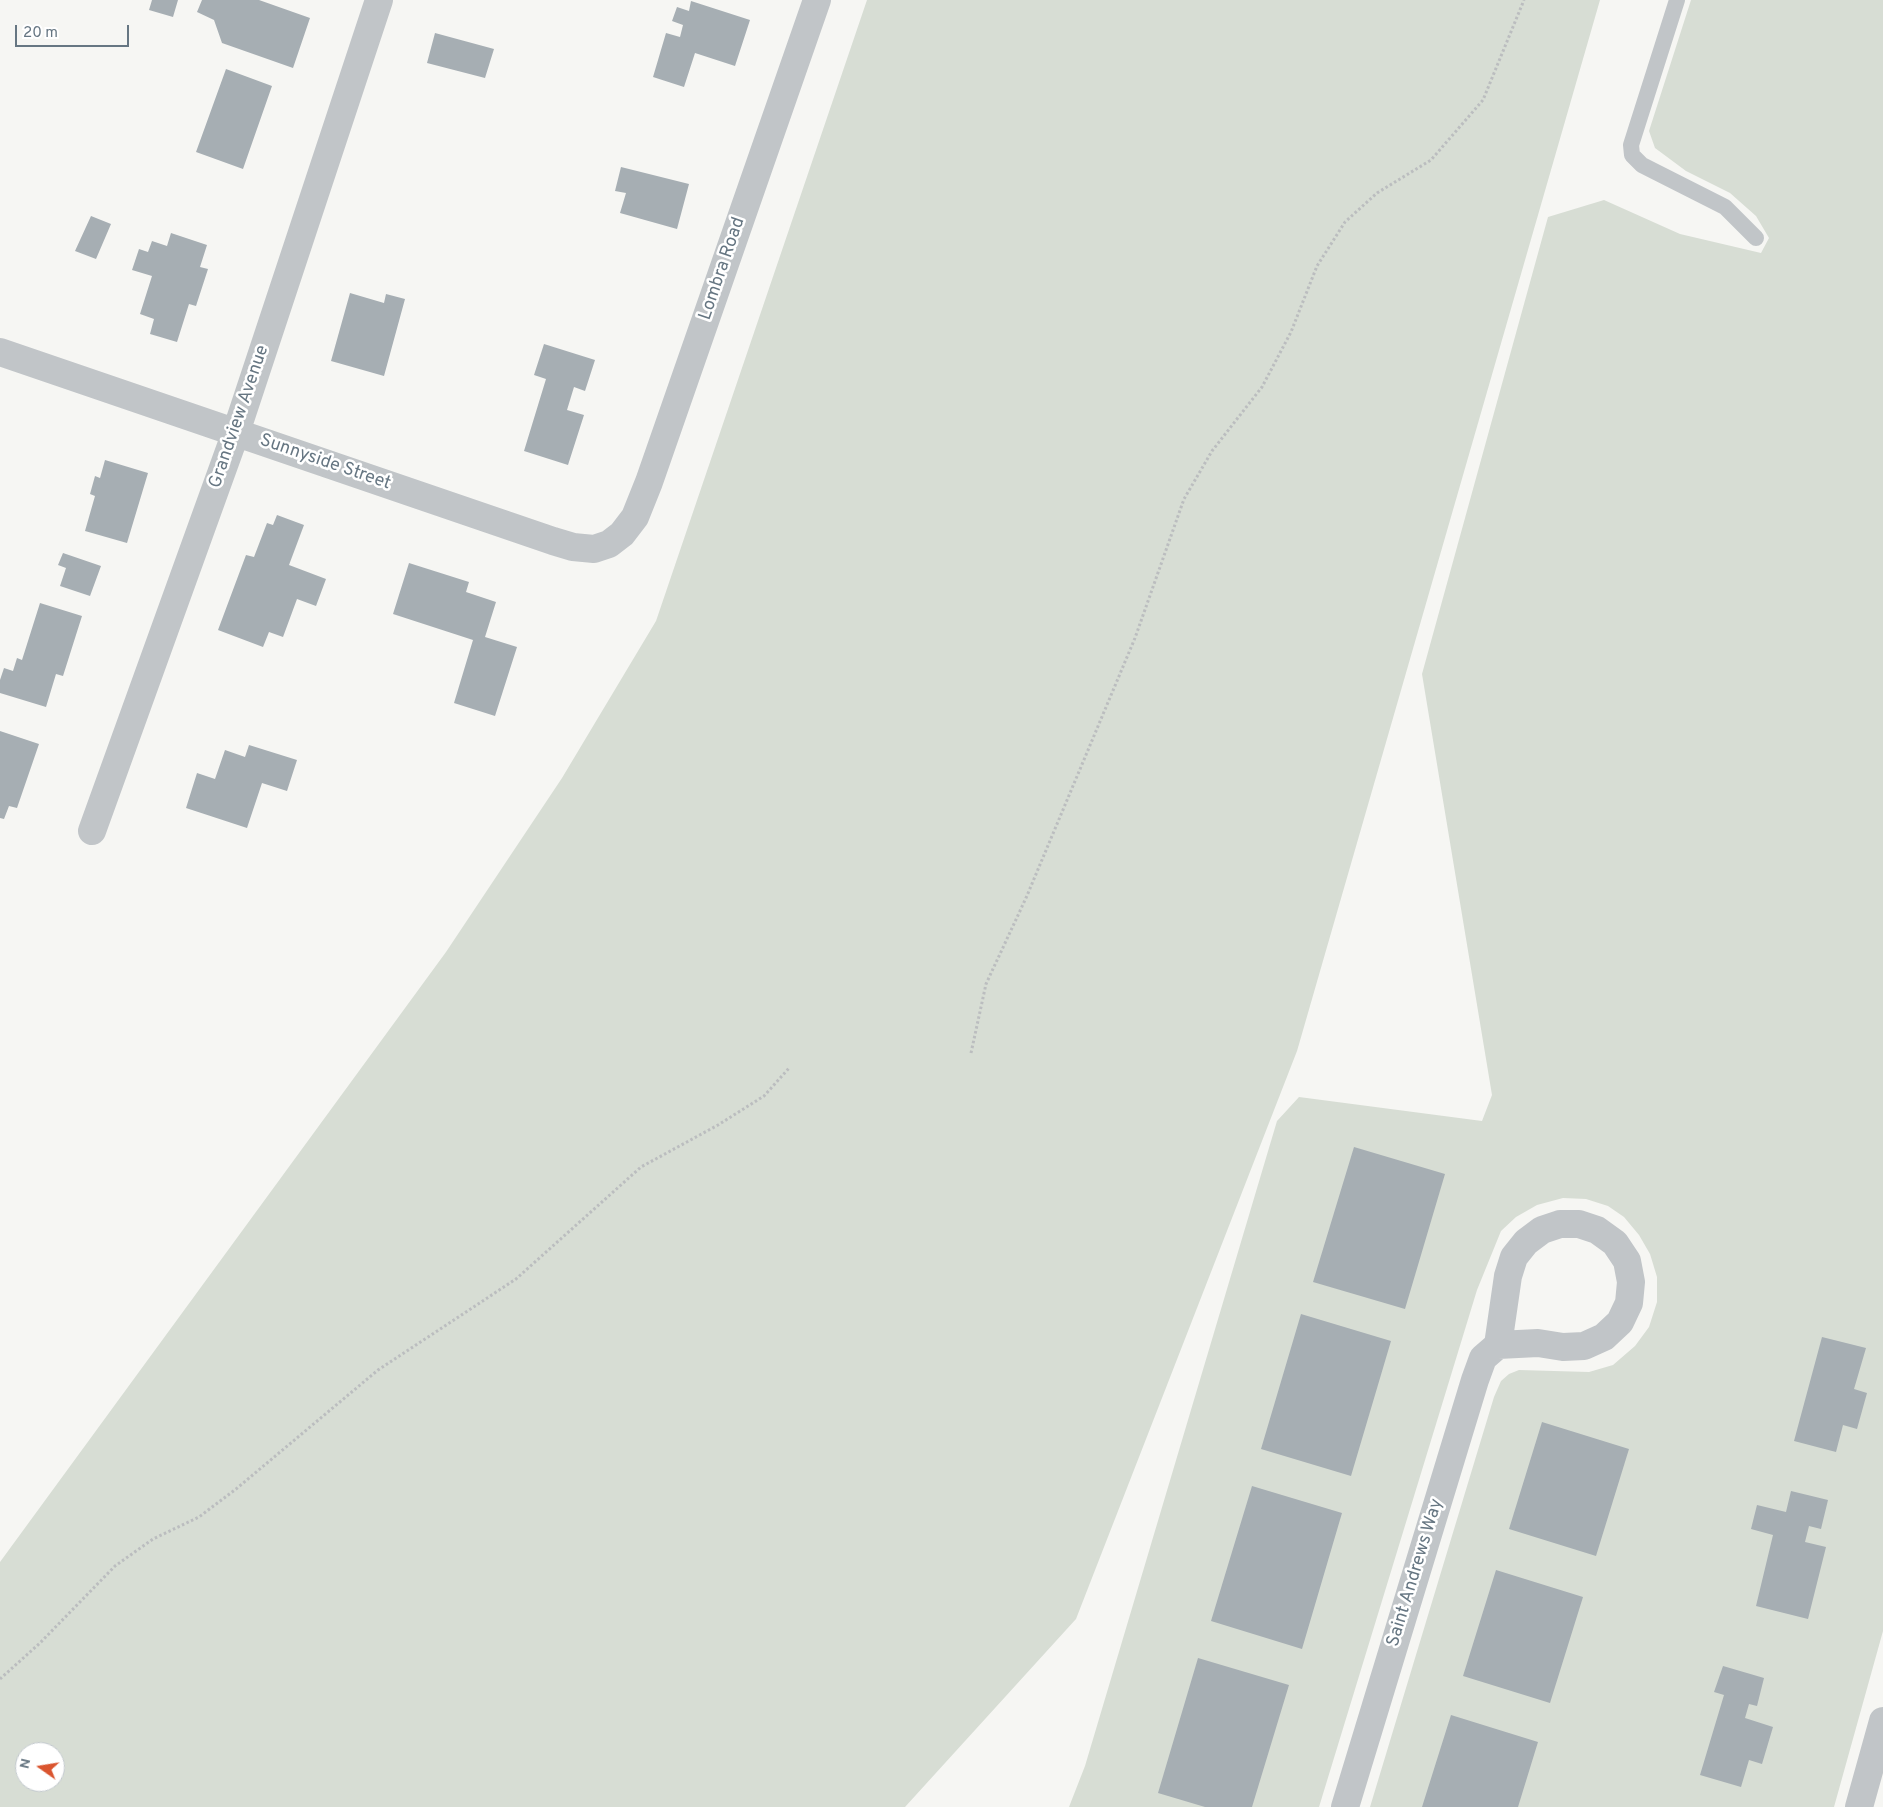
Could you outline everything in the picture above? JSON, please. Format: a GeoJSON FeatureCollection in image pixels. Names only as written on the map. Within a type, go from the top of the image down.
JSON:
{"type":"FeatureCollection","features":[{"type":"Feature","properties":{"kind":"street","name":"Grandview Avenue"},"geometry":{"type":"LineString","coordinates":[[92,831],[236,432],[379,0]]}},
{"type":"Feature","properties":{"kind":"street","name":"Lombra Road"},"geometry":{"type":"LineString","coordinates":[[622,534],[635,517],[649,482],[817,0]]}},
{"type":"Feature","properties":{"kind":"street","name":"Sunnyside Street"},"geometry":{"type":"LineString","coordinates":[[0,352],[573,547],[594,549],[609,544],[622,534]]}},
{"type":"Feature","properties":{"kind":"street"},"geometry":{"type":"LineString","coordinates":[[1560,1224],[1579,1224],[1597,1230],[1614,1243],[1626,1261],[1631,1282],[1629,1303],[1620,1322],[1604,1337],[1584,1346],[1563,1347],[1538,1343],[1498,1345],[1508,1276],[1514,1257],[1526,1242],[1542,1230],[1560,1224]]}},
{"type":"Feature","properties":{"kind":"street","name":"Saint Andrews Way"},"geometry":{"type":"LineString","coordinates":[[1345,1807],[1475,1380],[1483,1358],[1498,1345]]}},
{"type":"Feature","properties":{"kind":"street"},"geometry":{"type":"LineString","coordinates":[[1859,1807],[1883,1721]]}},
{"type":"Feature","properties":{"kind":"lane"},"geometry":{"type":"LineString","coordinates":[[1677,0],[1631,146],[1632,155],[1642,165],[1725,207],[1756,238]]}},
{"type":"Feature","properties":{"kind":"path"},"geometry":{"type":"LineString","coordinates":[[971,1053],[986,984],[1026,898],[1132,646],[1184,499],[1212,452],[1262,387],[1291,332],[1317,266],[1345,222],[1378,193],[1431,160],[1483,100],[1524,0]]}},
{"type":"Feature","properties":{"kind":"path"},"geometry":{"type":"LineString","coordinates":[[0,1680],[40,1643],[115,1566],[154,1539],[199,1517],[214,1506],[378,1370],[516,1279],[641,1167],[718,1126],[764,1096],[790,1067]]}},
{"type":"Feature","properties":{"kind":"shaded area"},"geometry":{"type":"Polygon","coordinates":[[[867,0],[1600,0],[1297,1051],[1076,1619],[905,1807],[0,1807],[0,1562],[446,952],[562,778],[656,621],[867,0]]]}},
{"type":"Feature","properties":{"kind":"shaded area"},"geometry":{"type":"Polygon","coordinates":[[[1691,0],[1883,0],[1883,1631],[1834,1807],[1370,1807],[1494,1397],[1501,1381],[1509,1374],[1519,1370],[1589,1372],[1613,1365],[1635,1346],[1649,1327],[1657,1302],[1657,1277],[1650,1254],[1639,1235],[1624,1217],[1608,1206],[1586,1199],[1563,1198],[1537,1205],[1516,1217],[1501,1231],[1477,1290],[1319,1807],[1069,1807],[1085,1766],[1277,1121],[1299,1097],[1482,1121],[1492,1095],[1422,674],[1548,217],[1604,200],[1680,234],[1761,253],[1769,238],[1756,216],[1730,193],[1686,171],[1655,148],[1649,131],[1691,0]]]}},
{"type":"Feature","properties":{"kind":"building"},"geometry":{"type":"Polygon","coordinates":[[[152,0],[178,0],[173,17],[149,10],[152,0]]]}},
{"type":"Feature","properties":{"kind":"building"},"geometry":{"type":"Polygon","coordinates":[[[202,0],[259,0],[310,18],[293,68],[222,43],[214,20],[197,12],[202,0]]]}},
{"type":"Feature","properties":{"kind":"building"},"geometry":{"type":"Polygon","coordinates":[[[691,1],[750,20],[735,66],[695,53],[684,87],[653,77],[666,33],[680,37],[683,25],[672,21],[677,7],[689,11],[691,1]]]}},
{"type":"Feature","properties":{"kind":"building"},"geometry":{"type":"Polygon","coordinates":[[[435,33],[494,49],[485,78],[427,63],[435,33]]]}},
{"type":"Feature","properties":{"kind":"building"},"geometry":{"type":"Polygon","coordinates":[[[226,69],[272,86],[243,169],[196,152],[226,69]]]}},
{"type":"Feature","properties":{"kind":"building"},"geometry":{"type":"Polygon","coordinates":[[[621,167],[689,184],[677,229],[620,213],[626,193],[615,191],[621,167]]]}},
{"type":"Feature","properties":{"kind":"building"},"geometry":{"type":"Polygon","coordinates":[[[91,216],[111,224],[96,259],[75,251],[91,216]]]}},
{"type":"Feature","properties":{"kind":"building"},"geometry":{"type":"Polygon","coordinates":[[[171,233],[207,245],[200,267],[208,269],[196,306],[189,304],[177,342],[150,334],[154,319],[140,314],[152,276],[132,270],[139,249],[148,252],[152,241],[167,246],[171,233]]]}},
{"type":"Feature","properties":{"kind":"building"},"geometry":{"type":"Polygon","coordinates":[[[350,293],[384,303],[386,294],[405,299],[384,376],[331,361],[350,293]]]}},
{"type":"Feature","properties":{"kind":"building"},"geometry":{"type":"Polygon","coordinates":[[[544,344],[595,360],[585,391],[574,387],[567,410],[584,415],[568,465],[524,451],[546,379],[534,375],[544,344]]]}},
{"type":"Feature","properties":{"kind":"building"},"geometry":{"type":"Polygon","coordinates":[[[105,460],[148,473],[127,543],[85,531],[95,496],[90,494],[95,476],[100,478],[105,460]]]}},
{"type":"Feature","properties":{"kind":"building"},"geometry":{"type":"Polygon","coordinates":[[[277,515],[304,525],[289,565],[326,579],[316,606],[297,599],[283,637],[269,632],[263,647],[218,630],[246,555],[254,557],[267,523],[273,525],[277,515]]]}},
{"type":"Feature","properties":{"kind":"building"},"geometry":{"type":"Polygon","coordinates":[[[63,553],[101,566],[90,596],[60,586],[66,568],[58,565],[63,553]]]}},
{"type":"Feature","properties":{"kind":"building"},"geometry":{"type":"Polygon","coordinates":[[[409,563],[469,582],[466,592],[496,602],[485,637],[517,647],[495,716],[454,703],[473,640],[393,614],[409,563]]]}},
{"type":"Feature","properties":{"kind":"building"},"geometry":{"type":"Polygon","coordinates":[[[40,603],[82,616],[63,676],[56,674],[46,707],[0,693],[0,680],[4,668],[13,671],[17,658],[22,660],[40,603]]]}},
{"type":"Feature","properties":{"kind":"building"},"geometry":{"type":"Polygon","coordinates":[[[0,731],[39,744],[17,808],[9,806],[4,819],[0,818],[0,731]]]}},
{"type":"Feature","properties":{"kind":"building"},"geometry":{"type":"Polygon","coordinates":[[[249,745],[297,760],[287,791],[262,783],[247,828],[186,808],[197,773],[215,779],[225,750],[245,757],[249,745]]]}},
{"type":"Feature","properties":{"kind":"building"},"geometry":{"type":"Polygon","coordinates":[[[1354,1147],[1445,1174],[1405,1309],[1313,1282],[1354,1147]]]}},
{"type":"Feature","properties":{"kind":"building"},"geometry":{"type":"Polygon","coordinates":[[[1301,1314],[1391,1341],[1351,1476],[1261,1449],[1301,1314]]]}},
{"type":"Feature","properties":{"kind":"building"},"geometry":{"type":"Polygon","coordinates":[[[1822,1337],[1866,1348],[1854,1389],[1867,1393],[1857,1429],[1843,1425],[1836,1452],[1794,1441],[1822,1337]]]}},
{"type":"Feature","properties":{"kind":"building"},"geometry":{"type":"Polygon","coordinates":[[[1542,1422],[1629,1449],[1596,1556],[1509,1529],[1542,1422]]]}},
{"type":"Feature","properties":{"kind":"building"},"geometry":{"type":"Polygon","coordinates":[[[1252,1486],[1342,1513],[1302,1649],[1211,1621],[1252,1486]]]}},
{"type":"Feature","properties":{"kind":"building"},"geometry":{"type":"Polygon","coordinates":[[[1791,1491],[1828,1500],[1821,1529],[1809,1526],[1805,1542],[1826,1547],[1808,1619],[1756,1606],[1773,1535],[1751,1529],[1757,1505],[1786,1512],[1791,1491]]]}},
{"type":"Feature","properties":{"kind":"building"},"geometry":{"type":"Polygon","coordinates":[[[1496,1570],[1583,1597],[1550,1703],[1463,1676],[1496,1570]]]}},
{"type":"Feature","properties":{"kind":"building"},"geometry":{"type":"Polygon","coordinates":[[[1198,1658],[1289,1685],[1252,1807],[1205,1807],[1158,1793],[1198,1658]]]}},
{"type":"Feature","properties":{"kind":"building"},"geometry":{"type":"Polygon","coordinates":[[[1723,1666],[1764,1678],[1757,1706],[1749,1704],[1745,1718],[1773,1727],[1762,1764],[1749,1760],[1741,1787],[1700,1775],[1724,1695],[1714,1692],[1723,1666]]]}},
{"type":"Feature","properties":{"kind":"building"},"geometry":{"type":"Polygon","coordinates":[[[1451,1715],[1538,1742],[1518,1807],[1422,1807],[1451,1715]]]}}]}
